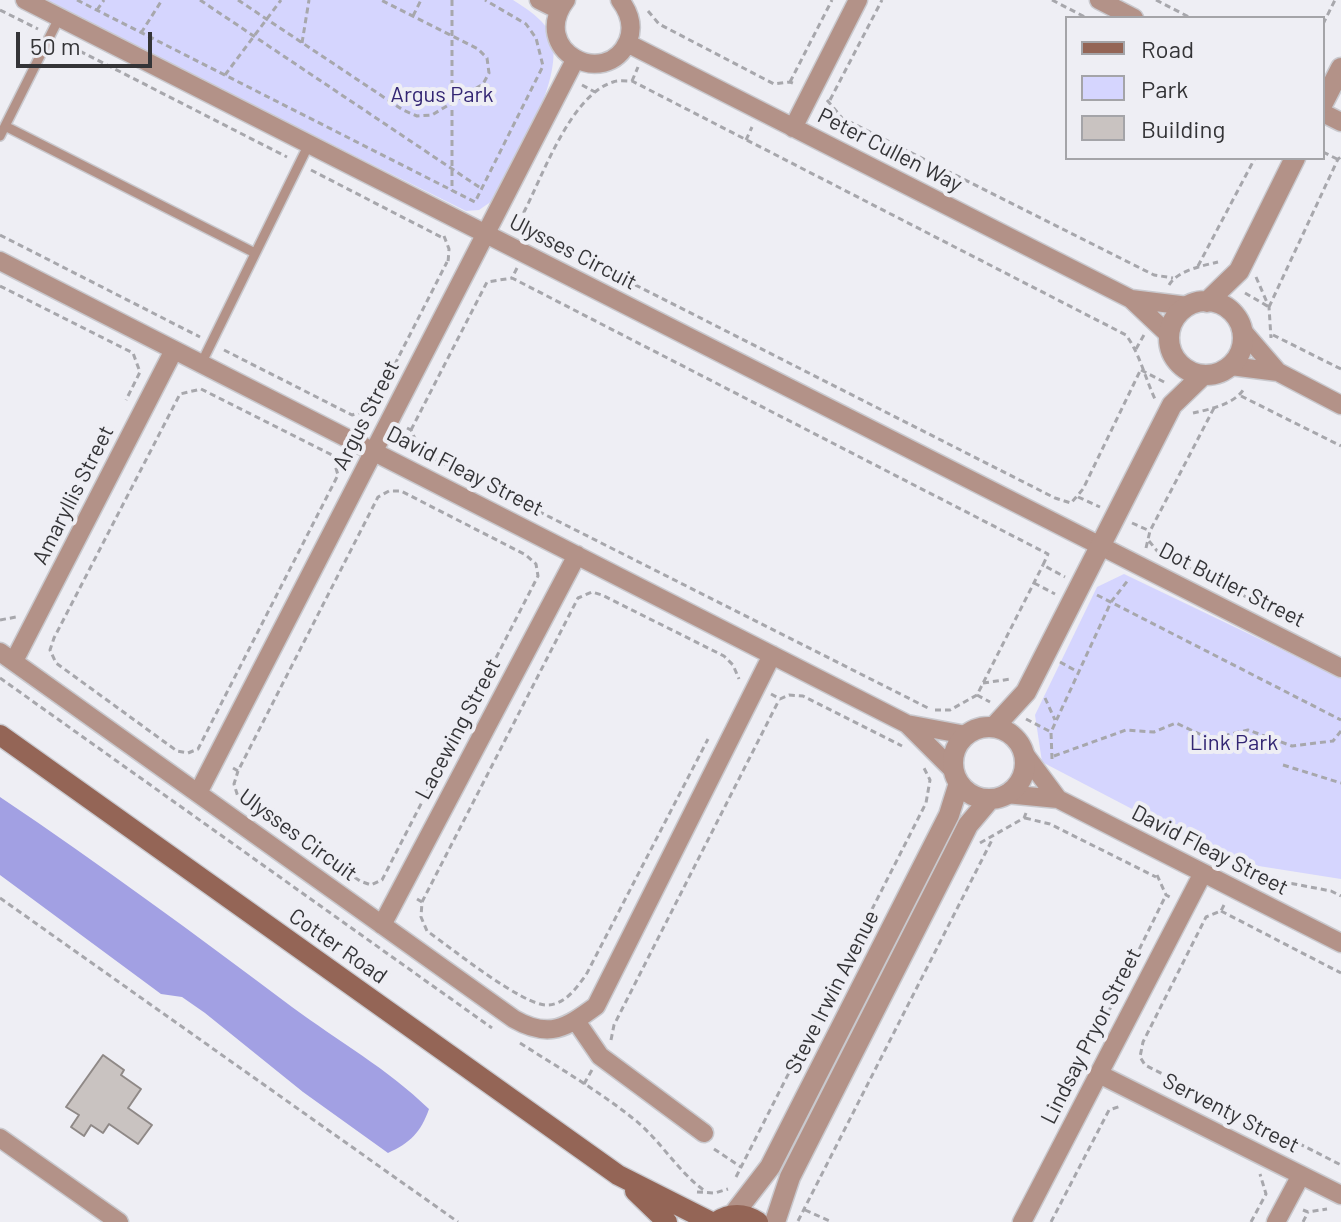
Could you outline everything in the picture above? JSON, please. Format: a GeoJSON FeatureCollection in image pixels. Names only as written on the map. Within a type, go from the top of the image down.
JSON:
{"type":"FeatureCollection","features":[{"type":"Feature","properties":{"kind":"main road","name":"Cotter Road"},"geometry":{"type":"LineString","coordinates":[[0,738],[618,1175],[667,1222]]}},
{"type":"Feature","properties":{"kind":"main road","name":"Cotter Road"},"geometry":{"type":"LineString","coordinates":[[618,1175],[720,1220],[745,1215],[758,1222]]}},
{"type":"Feature","properties":{"kind":"street","name":"Ulysses Circuit"},"geometry":{"type":"LineString","coordinates":[[25,0],[1100,546]]}},
{"type":"Feature","properties":{"kind":"street"},"geometry":{"type":"LineString","coordinates":[[539,0],[563,5],[556,21],[559,43],[575,60],[599,64],[620,53],[627,43],[630,20],[620,0]]}},
{"type":"Feature","properties":{"kind":"street"},"geometry":{"type":"LineString","coordinates":[[793,128],[858,0]]}},
{"type":"Feature","properties":{"kind":"street"},"geometry":{"type":"LineString","coordinates":[[1099,0],[1130,16]]}},
{"type":"Feature","properties":{"kind":"street","name":"Peter Cullen Way"},"geometry":{"type":"LineString","coordinates":[[627,43],[1131,299],[1169,335]]}},
{"type":"Feature","properties":{"kind":"street","name":"Argus Street"},"geometry":{"type":"LineString","coordinates":[[198,793],[575,60]]}},
{"type":"Feature","properties":{"kind":"street"},"geometry":{"type":"LineString","coordinates":[[1325,99],[1341,68]]}},
{"type":"Feature","properties":{"kind":"street"},"geometry":{"type":"LineString","coordinates":[[994,727],[1026,692],[1168,412],[1203,375],[1191,372],[1175,360],[1169,346],[1169,335],[1178,313],[1197,304],[1242,264],[1294,160]]}},
{"type":"Feature","properties":{"kind":"street","name":"David Fleay Street"},"geometry":{"type":"LineString","coordinates":[[0,261],[907,724],[966,735]]}},
{"type":"Feature","properties":{"kind":"street"},"geometry":{"type":"LineString","coordinates":[[1231,366],[1241,349],[1242,264]]}},
{"type":"Feature","properties":{"kind":"street","name":"Peter Cullen Way"},"geometry":{"type":"LineString","coordinates":[[1131,299],[1218,304],[1239,324],[1278,372]]}},
{"type":"Feature","properties":{"kind":"street","name":"Amaryllis Street"},"geometry":{"type":"LineString","coordinates":[[7,656],[174,350]]}},
{"type":"Feature","properties":{"kind":"street"},"geometry":{"type":"LineString","coordinates":[[1168,412],[1175,360]]}},
{"type":"Feature","properties":{"kind":"street","name":"Peter Cullen Way"},"geometry":{"type":"LineString","coordinates":[[1203,375],[1231,366],[1278,372],[1341,405]]}},
{"type":"Feature","properties":{"kind":"street","name":"Dot Butler Street"},"geometry":{"type":"LineString","coordinates":[[1100,546],[1341,668]]}},
{"type":"Feature","properties":{"kind":"street","name":"Lacewing Street"},"geometry":{"type":"LineString","coordinates":[[382,925],[577,555]]}},
{"type":"Feature","properties":{"kind":"street"},"geometry":{"type":"LineString","coordinates":[[704,1133],[600,1056],[576,1021],[596,1006],[772,655]]}},
{"type":"Feature","properties":{"kind":"street","name":"Ulysses Circuit"},"geometry":{"type":"LineString","coordinates":[[7,656],[532,1029],[555,1030],[576,1021]]}},
{"type":"Feature","properties":{"kind":"street"},"geometry":{"type":"LineString","coordinates":[[1021,747],[1003,730],[994,727],[974,729],[954,751],[956,777],[967,791],[998,797],[1022,776],[1026,692]]}},
{"type":"Feature","properties":{"kind":"street","name":"David Fleay Street"},"geometry":{"type":"LineString","coordinates":[[907,724],[956,777]]}},
{"type":"Feature","properties":{"kind":"street","name":"David Fleay Street"},"geometry":{"type":"LineString","coordinates":[[1021,747],[1058,799]]}},
{"type":"Feature","properties":{"kind":"street","name":"Steve Irwin Avenue"},"geometry":{"type":"LineString","coordinates":[[720,1220],[770,1167],[949,815],[956,777]]}},
{"type":"Feature","properties":{"kind":"street","name":"David Fleay Street"},"geometry":{"type":"LineString","coordinates":[[998,797],[1058,799],[1341,943]]}},
{"type":"Feature","properties":{"kind":"street","name":"Steve Irwin Avenue"},"geometry":{"type":"LineString","coordinates":[[775,1222],[790,1177],[968,825],[998,797]]}},
{"type":"Feature","properties":{"kind":"street","name":"Lindsay Pryor Street"},"geometry":{"type":"LineString","coordinates":[[1022,1222],[1203,873]]}},
{"type":"Feature","properties":{"kind":"street","name":"Serventy Street"},"geometry":{"type":"LineString","coordinates":[[1099,1074],[1341,1195]]}},
{"type":"Feature","properties":{"kind":"street"},"geometry":{"type":"LineString","coordinates":[[0,1138],[119,1222]]}},
{"type":"Feature","properties":{"kind":"street"},"geometry":{"type":"LineString","coordinates":[[1276,1222],[1301,1175]]}},
{"type":"Feature","properties":{"kind":"lane"},"geometry":{"type":"LineString","coordinates":[[0,136],[59,18]]}},
{"type":"Feature","properties":{"kind":"lane"},"geometry":{"type":"LineString","coordinates":[[5,126],[255,253]]}},
{"type":"Feature","properties":{"kind":"lane"},"geometry":{"type":"LineString","coordinates":[[201,364],[309,144]]}},
{"type":"Feature","properties":{"kind":"path"},"geometry":{"type":"LineString","coordinates":[[77,0],[475,202],[543,66],[536,38],[526,24],[485,0]]}},
{"type":"Feature","properties":{"kind":"path"},"geometry":{"type":"LineString","coordinates":[[97,10],[104,0]]}},
{"type":"Feature","properties":{"kind":"path"},"geometry":{"type":"LineString","coordinates":[[141,33],[162,0]]}},
{"type":"Feature","properties":{"kind":"path"},"geometry":{"type":"LineString","coordinates":[[200,0],[482,189]]}},
{"type":"Feature","properties":{"kind":"path"},"geometry":{"type":"LineString","coordinates":[[238,0],[403,110],[417,116],[432,115],[483,84],[489,73],[487,58],[478,49],[381,0]]}},
{"type":"Feature","properties":{"kind":"path"},"geometry":{"type":"LineString","coordinates":[[225,75],[281,0]]}},
{"type":"Feature","properties":{"kind":"path"},"geometry":{"type":"LineString","coordinates":[[302,43],[309,0]]}},
{"type":"Feature","properties":{"kind":"path"},"geometry":{"type":"LineString","coordinates":[[413,16],[421,0]]}},
{"type":"Feature","properties":{"kind":"path"},"geometry":{"type":"LineString","coordinates":[[452,0],[452,191]]}},
{"type":"Feature","properties":{"kind":"path"},"geometry":{"type":"LineString","coordinates":[[790,82],[832,0]]}},
{"type":"Feature","properties":{"kind":"path"},"geometry":{"type":"LineString","coordinates":[[830,101],[882,0]]}},
{"type":"Feature","properties":{"kind":"path"},"geometry":{"type":"LineString","coordinates":[[1052,0],[1083,16]]}},
{"type":"Feature","properties":{"kind":"path"},"geometry":{"type":"LineString","coordinates":[[1156,0],[1187,16]]}},
{"type":"Feature","properties":{"kind":"path"},"geometry":{"type":"LineString","coordinates":[[1325,20],[1335,0]]}},
{"type":"Feature","properties":{"kind":"path"},"geometry":{"type":"LineString","coordinates":[[645,8],[659,24],[774,84],[790,82],[830,101],[842,118],[1154,275],[1173,278],[1198,266],[1254,160]]}},
{"type":"Feature","properties":{"kind":"path"},"geometry":{"type":"LineString","coordinates":[[0,10],[443,238],[449,249],[447,262],[372,409],[352,415],[0,235]]}},
{"type":"Feature","properties":{"kind":"path"},"geometry":{"type":"LineString","coordinates":[[1141,370],[1083,489],[1071,503],[1041,491],[537,235],[527,226],[524,212],[574,114],[595,92],[613,82],[632,81],[1126,335],[1136,349],[1141,370],[1168,412]]}},
{"type":"Feature","properties":{"kind":"path"},"geometry":{"type":"LineString","coordinates":[[1269,307],[1339,158]]}},
{"type":"Feature","properties":{"kind":"path"},"geometry":{"type":"LineString","coordinates":[[443,238],[464,196]]}},
{"type":"Feature","properties":{"kind":"path"},"geometry":{"type":"LineString","coordinates":[[512,278],[537,235]]}},
{"type":"Feature","properties":{"kind":"path"},"geometry":{"type":"LineString","coordinates":[[372,409],[411,430],[421,452],[931,710],[950,710],[977,695],[1048,554],[512,278],[487,282],[447,262]]}},
{"type":"Feature","properties":{"kind":"path"},"geometry":{"type":"LineString","coordinates":[[1242,264],[1269,307],[1273,335],[1341,369]]}},
{"type":"Feature","properties":{"kind":"path"},"geometry":{"type":"LineString","coordinates":[[411,430],[487,282]]}},
{"type":"Feature","properties":{"kind":"path"},"geometry":{"type":"LineString","coordinates":[[0,286],[133,353],[140,372],[126,400]]}},
{"type":"Feature","properties":{"kind":"path"},"geometry":{"type":"LineString","coordinates":[[198,749],[338,475],[332,455],[201,389],[180,394],[50,650],[56,663],[177,751],[188,753],[198,749],[238,771]]}},
{"type":"Feature","properties":{"kind":"path"},"geometry":{"type":"LineString","coordinates":[[1271,610],[1158,552],[1149,541],[1150,531],[1214,408],[1240,396],[1341,446]]}},
{"type":"Feature","properties":{"kind":"path"},"geometry":{"type":"LineString","coordinates":[[389,491],[401,491],[526,555],[536,564],[538,576],[382,880],[371,885],[360,881],[238,797],[234,784],[238,771],[378,497],[389,491]]}},
{"type":"Feature","properties":{"kind":"path"},"geometry":{"type":"LineString","coordinates":[[1043,565],[1341,720]]}},
{"type":"Feature","properties":{"kind":"path"},"geometry":{"type":"LineString","coordinates":[[1034,583],[1057,594]]}},
{"type":"Feature","properties":{"kind":"path"},"geometry":{"type":"LineString","coordinates":[[1126,585],[1111,602],[1051,732],[1054,756],[1126,730],[1154,732],[1176,723],[1210,739],[1248,730],[1292,746],[1333,741],[1341,731]]}},
{"type":"Feature","properties":{"kind":"path"},"geometry":{"type":"LineString","coordinates":[[710,734],[586,975],[565,999],[548,1005],[526,1000],[427,931],[421,917],[422,902],[578,598],[592,592],[602,595],[670,628],[724,656],[739,677],[780,699]]}},
{"type":"Feature","properties":{"kind":"path"},"geometry":{"type":"LineString","coordinates":[[0,620],[15,619],[22,605]]}},
{"type":"Feature","properties":{"kind":"path"},"geometry":{"type":"LineString","coordinates":[[1059,662],[1078,672]]}},
{"type":"Feature","properties":{"kind":"path"},"geometry":{"type":"LineString","coordinates":[[732,692],[739,677]]}},
{"type":"Feature","properties":{"kind":"path"},"geometry":{"type":"LineString","coordinates":[[0,678],[466,1011],[503,1033]]}},
{"type":"Feature","properties":{"kind":"path"},"geometry":{"type":"LineString","coordinates":[[607,1049],[614,1025],[780,699],[789,695],[803,696],[902,746]]}},
{"type":"Feature","properties":{"kind":"path"},"geometry":{"type":"LineString","coordinates":[[514,1039],[635,1121],[705,1191],[715,1193],[732,1187],[926,803],[930,780],[922,764]]}},
{"type":"Feature","properties":{"kind":"path"},"geometry":{"type":"LineString","coordinates":[[1283,765],[1341,783]]}},
{"type":"Feature","properties":{"kind":"path"},"geometry":{"type":"LineString","coordinates":[[798,1222],[993,838],[1024,818],[1050,824],[1156,877]]}},
{"type":"Feature","properties":{"kind":"path"},"geometry":{"type":"LineString","coordinates":[[1341,896],[1331,891],[1243,875],[1232,887],[1221,911],[1206,917],[1143,1042],[1140,1057],[1145,1065],[1341,1165]]}},
{"type":"Feature","properties":{"kind":"path"},"geometry":{"type":"LineString","coordinates":[[382,880],[422,902]]}},
{"type":"Feature","properties":{"kind":"path"},"geometry":{"type":"LineString","coordinates":[[0,898],[458,1222]]}},
{"type":"Feature","properties":{"kind":"path"},"geometry":{"type":"LineString","coordinates":[[1221,911],[1341,973]]}},
{"type":"Feature","properties":{"kind":"path"},"geometry":{"type":"LineString","coordinates":[[1051,1222],[1109,1110],[1126,1105]]}},
{"type":"Feature","properties":{"kind":"path"},"geometry":{"type":"LineString","coordinates":[[704,1133],[716,1151],[741,1167]]}},
{"type":"Feature","properties":{"kind":"path"},"geometry":{"type":"LineString","coordinates":[[1251,1222],[1266,1194],[1260,1174]]}},
{"type":"Feature","properties":{"kind":"path"},"geometry":{"type":"LineString","coordinates":[[1303,1222],[1308,1212],[1325,1209],[1339,1215]]}},
{"type":"Feature","properties":{"kind":"path"},"geometry":{"type":"LineString","coordinates":[[805,1210],[832,1222]]}},
{"type":"Feature","properties":{"kind":"green space","name":"Argus Park"},"geometry":{"type":"Polygon","coordinates":[[[41,0],[513,0],[546,27],[552,39],[553,57],[550,78],[534,122],[492,201],[479,210],[466,211],[41,0]]]}},
{"type":"Feature","properties":{"kind":"green space","name":"Link Park"},"geometry":{"type":"Polygon","coordinates":[[[1124,574],[1341,678],[1341,879],[1246,864],[1180,834],[1042,762],[1035,715],[1097,587],[1124,574]]]}},
{"type":"Feature","properties":{"kind":"shaded area"},"geometry":{"type":"Polygon","coordinates":[[[0,797],[397,1081],[429,1109],[409,1141],[388,1153],[303,1092],[205,1013],[182,997],[161,994],[0,875],[0,797]]]}},
{"type":"Feature","properties":{"kind":"building"},"geometry":{"type":"Polygon","coordinates":[[[103,1055],[124,1070],[121,1075],[141,1089],[128,1108],[152,1125],[138,1144],[109,1124],[103,1133],[91,1125],[84,1136],[71,1127],[79,1115],[66,1107],[103,1055]]]}}]}
